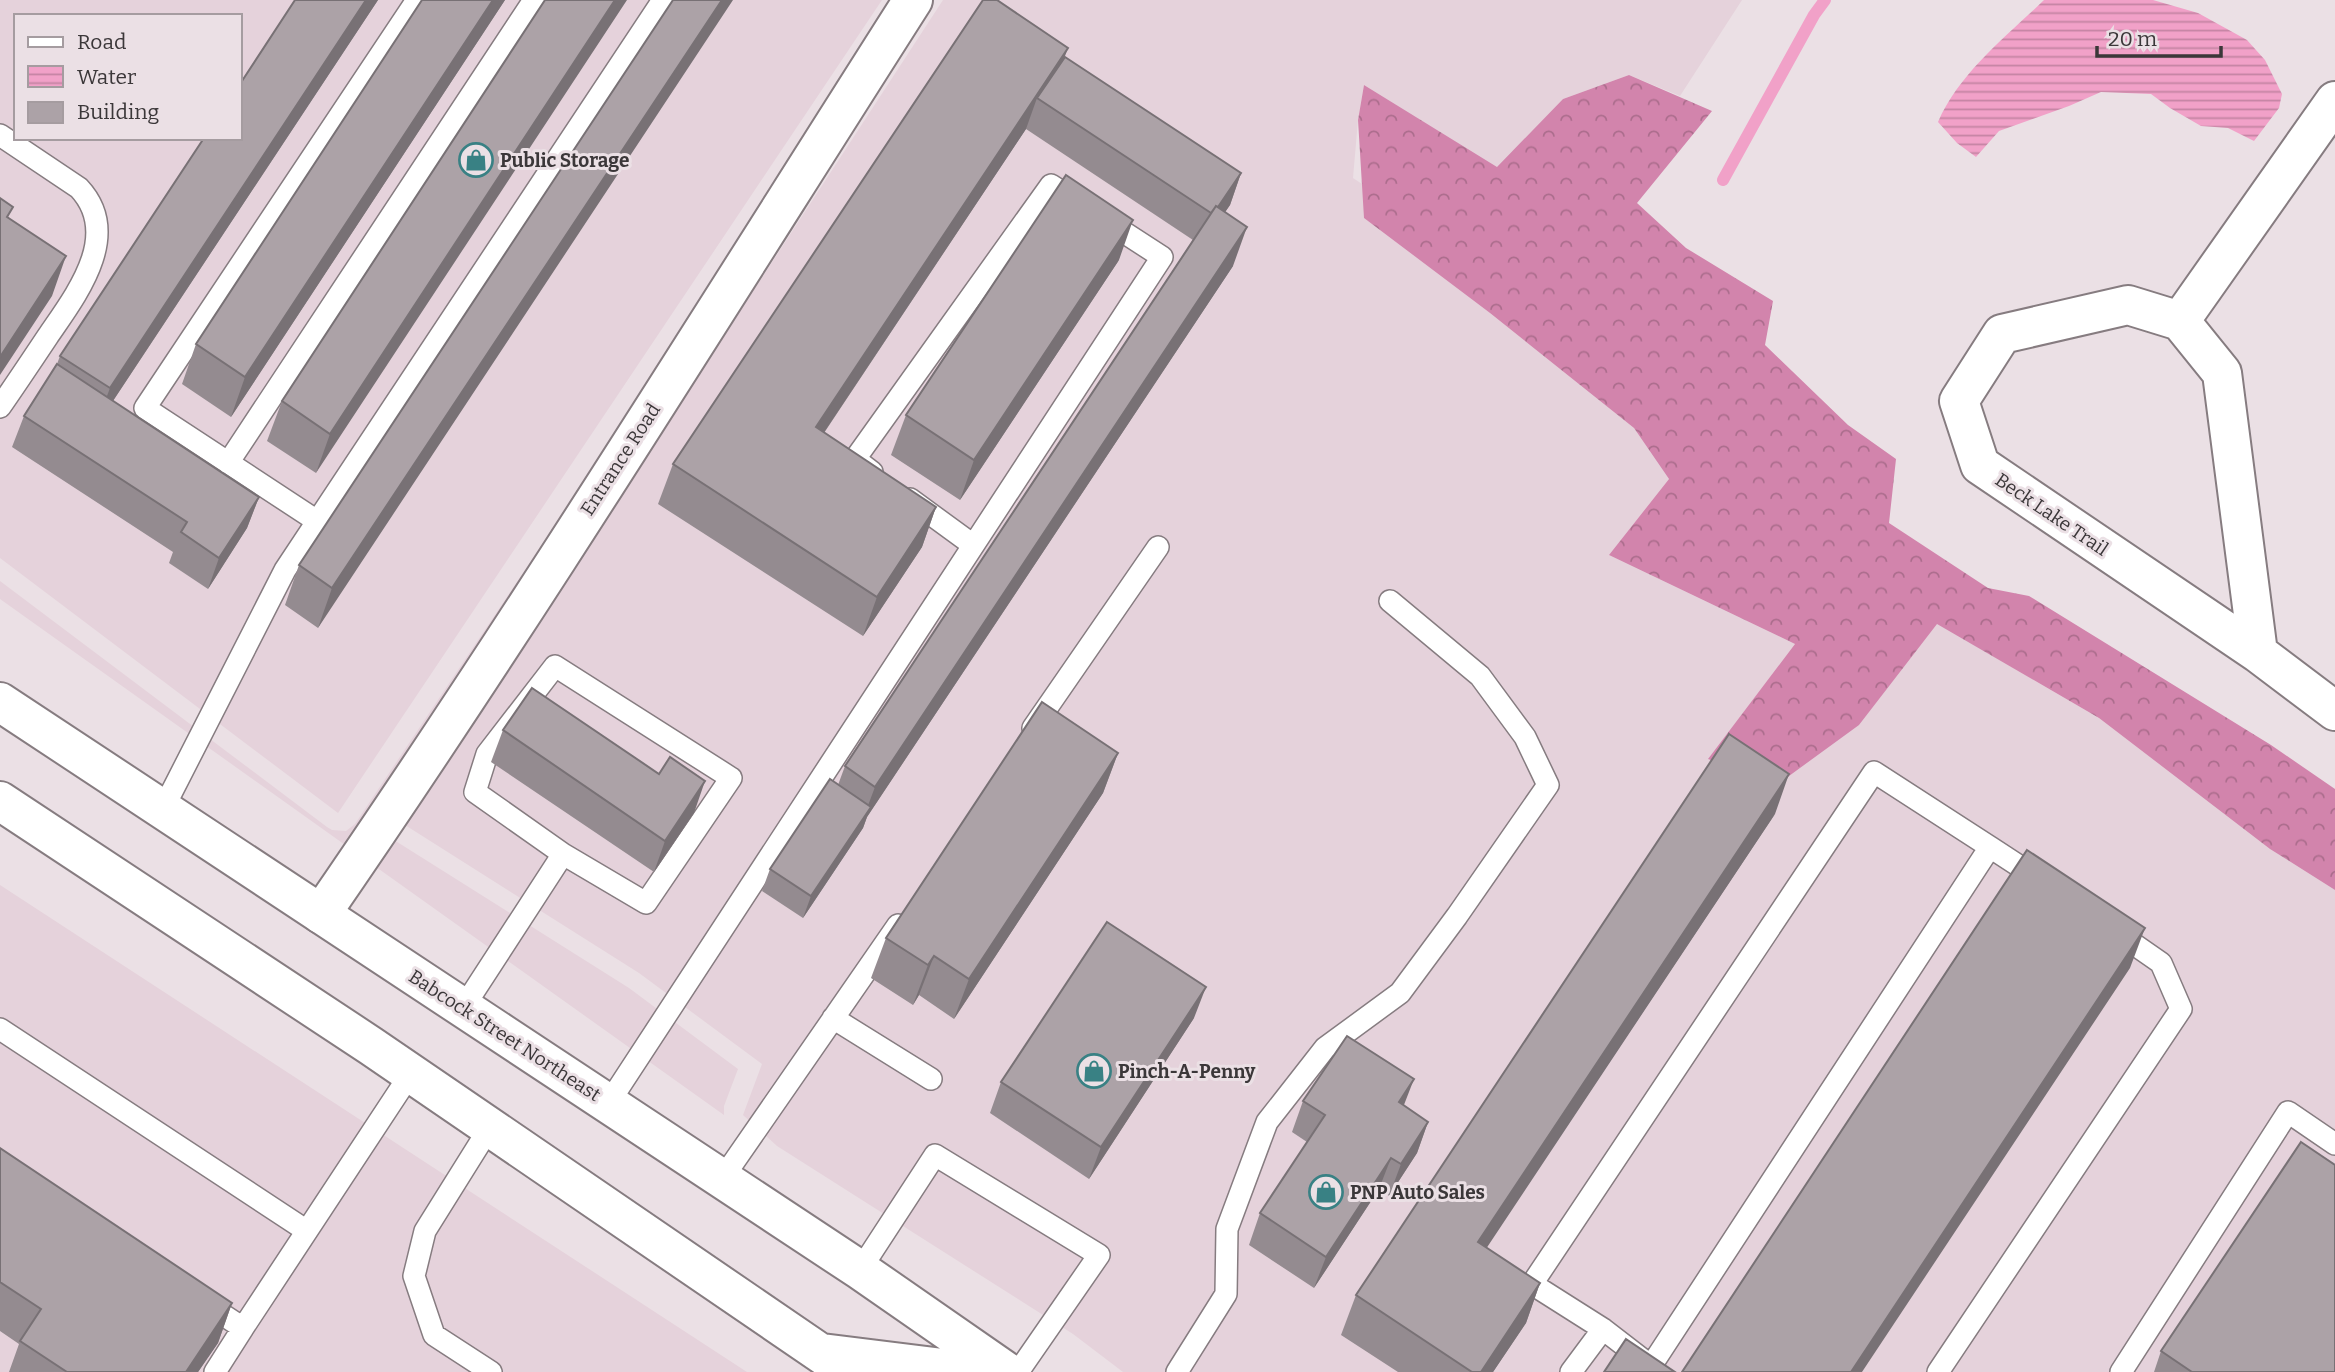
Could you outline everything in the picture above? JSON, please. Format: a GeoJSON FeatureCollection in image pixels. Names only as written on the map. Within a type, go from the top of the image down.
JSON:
{"type":"FeatureCollection","features":[{"type":"Feature","properties":{"kind":"street","name":"Entrance Road"},"geometry":{"type":"LineString","coordinates":[[321,915],[413,781],[533,596],[913,0]]}},
{"type":"Feature","properties":{"kind":"street"},"geometry":{"type":"LineString","coordinates":[[2258,653],[2222,373],[2180,321],[2335,101]]}},
{"type":"Feature","properties":{"kind":"street","name":"Beck Lake Trail"},"geometry":{"type":"LineString","coordinates":[[2180,321],[2128,305],[2002,334],[1959,401],[1980,465],[2258,653],[2335,711]]}},
{"type":"Feature","properties":{"kind":"street","name":"Babcock Street Northeast"},"geometry":{"type":"LineString","coordinates":[[0,702],[860,1270],[1007,1372]]}},
{"type":"Feature","properties":{"kind":"street"},"geometry":{"type":"LineString","coordinates":[[0,801],[411,1073],[834,1362],[975,1372]]}},
{"type":"Feature","properties":{"kind":"lane"},"geometry":{"type":"LineString","coordinates":[[317,521],[145,408],[417,0]]}},
{"type":"Feature","properties":{"kind":"lane"},"geometry":{"type":"LineString","coordinates":[[228,463],[534,0]]}},
{"type":"Feature","properties":{"kind":"lane"},"geometry":{"type":"LineString","coordinates":[[163,809],[285,570],[663,0]]}},
{"type":"Feature","properties":{"kind":"lane"},"geometry":{"type":"LineString","coordinates":[[0,135],[79,188],[89,199],[96,222],[97,243],[91,267],[75,297],[0,407]]}},
{"type":"Feature","properties":{"kind":"lane"},"geometry":{"type":"LineString","coordinates":[[608,1104],[1162,257],[1051,185],[855,459],[973,545]]}},
{"type":"Feature","properties":{"kind":"lane"},"geometry":{"type":"LineString","coordinates":[[1023,742],[1158,547]]}},
{"type":"Feature","properties":{"kind":"lane"},"geometry":{"type":"LineString","coordinates":[[1177,1372],[1226,1294],[1227,1229],[1268,1122],[1325,1048],[1400,993],[1464,907],[1548,785],[1525,737],[1480,676],[1390,601]]}},
{"type":"Feature","properties":{"kind":"lane"},"geometry":{"type":"LineString","coordinates":[[555,666],[730,778],[646,903],[562,854],[475,792],[487,754],[555,666]]}},
{"type":"Feature","properties":{"kind":"lane"},"geometry":{"type":"LineString","coordinates":[[1990,847],[1651,1366],[1603,1329],[1532,1284],[1874,772],[1990,847],[2058,892]]}},
{"type":"Feature","properties":{"kind":"lane"},"geometry":{"type":"LineString","coordinates":[[463,1008],[562,854]]}},
{"type":"Feature","properties":{"kind":"lane"},"geometry":{"type":"LineString","coordinates":[[722,1179],[912,903]]}},
{"type":"Feature","properties":{"kind":"lane"},"geometry":{"type":"LineString","coordinates":[[1938,1372],[2181,1009],[2161,962],[2104,923]]}},
{"type":"Feature","properties":{"kind":"lane"},"geometry":{"type":"LineString","coordinates":[[833,1018],[931,1079]]}},
{"type":"Feature","properties":{"kind":"lane"},"geometry":{"type":"LineString","coordinates":[[0,1029],[307,1231]]}},
{"type":"Feature","properties":{"kind":"lane"},"geometry":{"type":"LineString","coordinates":[[215,1372],[411,1073]]}},
{"type":"Feature","properties":{"kind":"lane"},"geometry":{"type":"LineString","coordinates":[[2122,1372],[2288,1112],[2335,1144]]}},
{"type":"Feature","properties":{"kind":"lane"},"geometry":{"type":"LineString","coordinates":[[490,1128],[425,1231],[414,1276],[434,1335],[466,1365],[491,1372]]}},
{"type":"Feature","properties":{"kind":"lane"},"geometry":{"type":"LineString","coordinates":[[860,1270],[935,1155],[1099,1255],[1018,1372]]}},
{"type":"Feature","properties":{"kind":"lane"},"geometry":{"type":"LineString","coordinates":[[185,1289],[243,1328]]}},
{"type":"Feature","properties":{"kind":"lane"},"geometry":{"type":"LineString","coordinates":[[1571,1372],[1603,1329]]}},
{"type":"Feature","properties":{"kind":"shaded area"},"geometry":{"type":"Polygon","coordinates":[[[0,0],[882,0],[338,813],[0,558],[0,0]]]}},
{"type":"Feature","properties":{"kind":"shaded area"},"geometry":{"type":"Polygon","coordinates":[[[906,0],[394,840],[629,988],[738,1069],[724,1106],[724,1115],[0,599],[0,581],[327,827],[346,831],[355,824],[906,0]]]}},
{"type":"Feature","properties":{"kind":"shaded area"},"geometry":{"type":"Polygon","coordinates":[[[943,0],[1742,0],[1680,96],[1629,75],[1563,99],[1497,168],[1364,85],[1353,178],[1371,190],[1364,218],[1490,313],[1634,428],[1669,479],[1609,555],[1795,644],[1709,758],[1859,725],[1936,623],[2099,718],[2270,849],[2335,890],[2335,1372],[1123,1372],[1073,1334],[777,1146],[743,1115],[762,1064],[639,973],[405,825],[943,0]]]}},
{"type":"Feature","properties":{"kind":"shaded area"},"geometry":{"type":"Polygon","coordinates":[[[0,885],[747,1372],[0,1372],[0,885]]]}},
{"type":"Feature","properties":{"kind":"green space"},"geometry":{"type":"Polygon","coordinates":[[[1629,75],[1712,111],[1637,203],[1686,248],[1773,301],[1765,345],[1848,425],[1896,459],[1889,523],[1988,588],[2029,596],[2271,745],[2335,789],[2335,890],[2270,849],[2099,718],[1937,624],[1859,725],[1778,784],[1708,759],[1795,644],[1609,555],[1669,479],[1634,428],[1490,313],[1364,218],[1358,120],[1364,85],[1497,167],[1563,99],[1629,75]]]}},
{"type":"Feature","properties":{"kind":"water"},"geometry":{"type":"Polygon","coordinates":[[[2044,0],[2153,0],[2198,13],[2247,40],[2265,60],[2282,94],[2279,108],[2254,141],[2228,128],[2201,126],[2151,94],[2101,92],[1999,131],[1976,157],[1957,143],[1938,122],[1958,87],[1971,71],[2044,0]]]}},
{"type":"Feature","properties":{"kind":"building"},"geometry":{"type":"Polygon","coordinates":[[[295,0],[366,0],[110,388],[60,356],[203,140],[242,140],[242,81],[295,0]]]}},
{"type":"Feature","properties":{"kind":"building"},"geometry":{"type":"Polygon","coordinates":[[[422,0],[493,0],[245,377],[196,344],[422,0]]]}},
{"type":"Feature","properties":{"kind":"building"},"geometry":{"type":"Polygon","coordinates":[[[545,0],[615,0],[330,434],[282,401],[545,0]]]}},
{"type":"Feature","properties":{"kind":"building"},"geometry":{"type":"Polygon","coordinates":[[[673,0],[722,0],[332,588],[299,565],[673,0]]]}},
{"type":"Feature","properties":{"kind":"building"},"geometry":{"type":"Polygon","coordinates":[[[983,0],[997,0],[1068,48],[816,427],[936,507],[877,597],[673,464],[983,0]]]}},
{"type":"Feature","properties":{"kind":"building"},"geometry":{"type":"Polygon","coordinates":[[[1065,57],[1241,173],[1218,207],[1211,213],[1037,98],[1065,57]]]}},
{"type":"Feature","properties":{"kind":"building"},"geometry":{"type":"Polygon","coordinates":[[[1066,175],[1133,220],[974,460],[906,415],[1066,175]]]}},
{"type":"Feature","properties":{"kind":"building"},"geometry":{"type":"Polygon","coordinates":[[[0,198],[13,207],[7,217],[66,256],[0,357],[0,198]]]}},
{"type":"Feature","properties":{"kind":"building"},"geometry":{"type":"Polygon","coordinates":[[[1216,206],[1247,227],[875,787],[845,766],[1216,206]]]}},
{"type":"Feature","properties":{"kind":"building"},"geometry":{"type":"Polygon","coordinates":[[[57,364],[259,497],[219,558],[181,532],[187,522],[24,416],[57,364]]]}},
{"type":"Feature","properties":{"kind":"building"},"geometry":{"type":"Polygon","coordinates":[[[532,688],[659,774],[670,757],[705,781],[665,841],[503,730],[532,688]]]}},
{"type":"Feature","properties":{"kind":"building"},"geometry":{"type":"Polygon","coordinates":[[[1042,702],[1118,753],[969,979],[934,956],[928,965],[886,938],[1042,702]]]}},
{"type":"Feature","properties":{"kind":"building"},"geometry":{"type":"Polygon","coordinates":[[[1729,734],[1789,774],[1478,1242],[1540,1283],[1481,1372],[1472,1372],[1356,1295],[1729,734]]]}},
{"type":"Feature","properties":{"kind":"building"},"geometry":{"type":"Polygon","coordinates":[[[830,779],[871,807],[811,896],[770,869],[830,779]]]}},
{"type":"Feature","properties":{"kind":"building"},"geometry":{"type":"Polygon","coordinates":[[[2027,850],[2145,928],[1851,1372],[1682,1372],[2027,850]]]}},
{"type":"Feature","properties":{"kind":"building"},"geometry":{"type":"Polygon","coordinates":[[[1107,922],[1206,987],[1101,1147],[1001,1082],[1107,922]]]}},
{"type":"Feature","properties":{"kind":"building"},"geometry":{"type":"Polygon","coordinates":[[[1347,1036],[1414,1079],[1399,1102],[1428,1122],[1401,1164],[1391,1158],[1326,1257],[1260,1213],[1325,1115],[1303,1101],[1347,1036]]]}},
{"type":"Feature","properties":{"kind":"building"},"geometry":{"type":"Polygon","coordinates":[[[2301,1142],[2335,1165],[2335,1372],[2192,1372],[2161,1351],[2301,1142]]]}},
{"type":"Feature","properties":{"kind":"building"},"geometry":{"type":"Polygon","coordinates":[[[0,1148],[232,1303],[186,1372],[67,1372],[20,1341],[41,1309],[0,1282],[0,1148]]]}},
{"type":"Feature","properties":{"kind":"building"},"geometry":{"type":"Polygon","coordinates":[[[1626,1339],[1675,1372],[1604,1372],[1626,1339]]]}},
{"type":"Feature","properties":{"kind":"waterway"},"geometry":{"type":"LineString","coordinates":[[1723,180],[1814,15],[1825,0]]}},
{"type":"Feature","properties":{"kind":"place","name":"Public Storage"},"geometry":{"type":"Point","coordinates":[476,160]}},
{"type":"Feature","properties":{"kind":"place","name":"Pinch-A-Penny"},"geometry":{"type":"Point","coordinates":[1094,1071]}},
{"type":"Feature","properties":{"kind":"place","name":"PNP Auto Sales"},"geometry":{"type":"Point","coordinates":[1326,1192]}}]}
